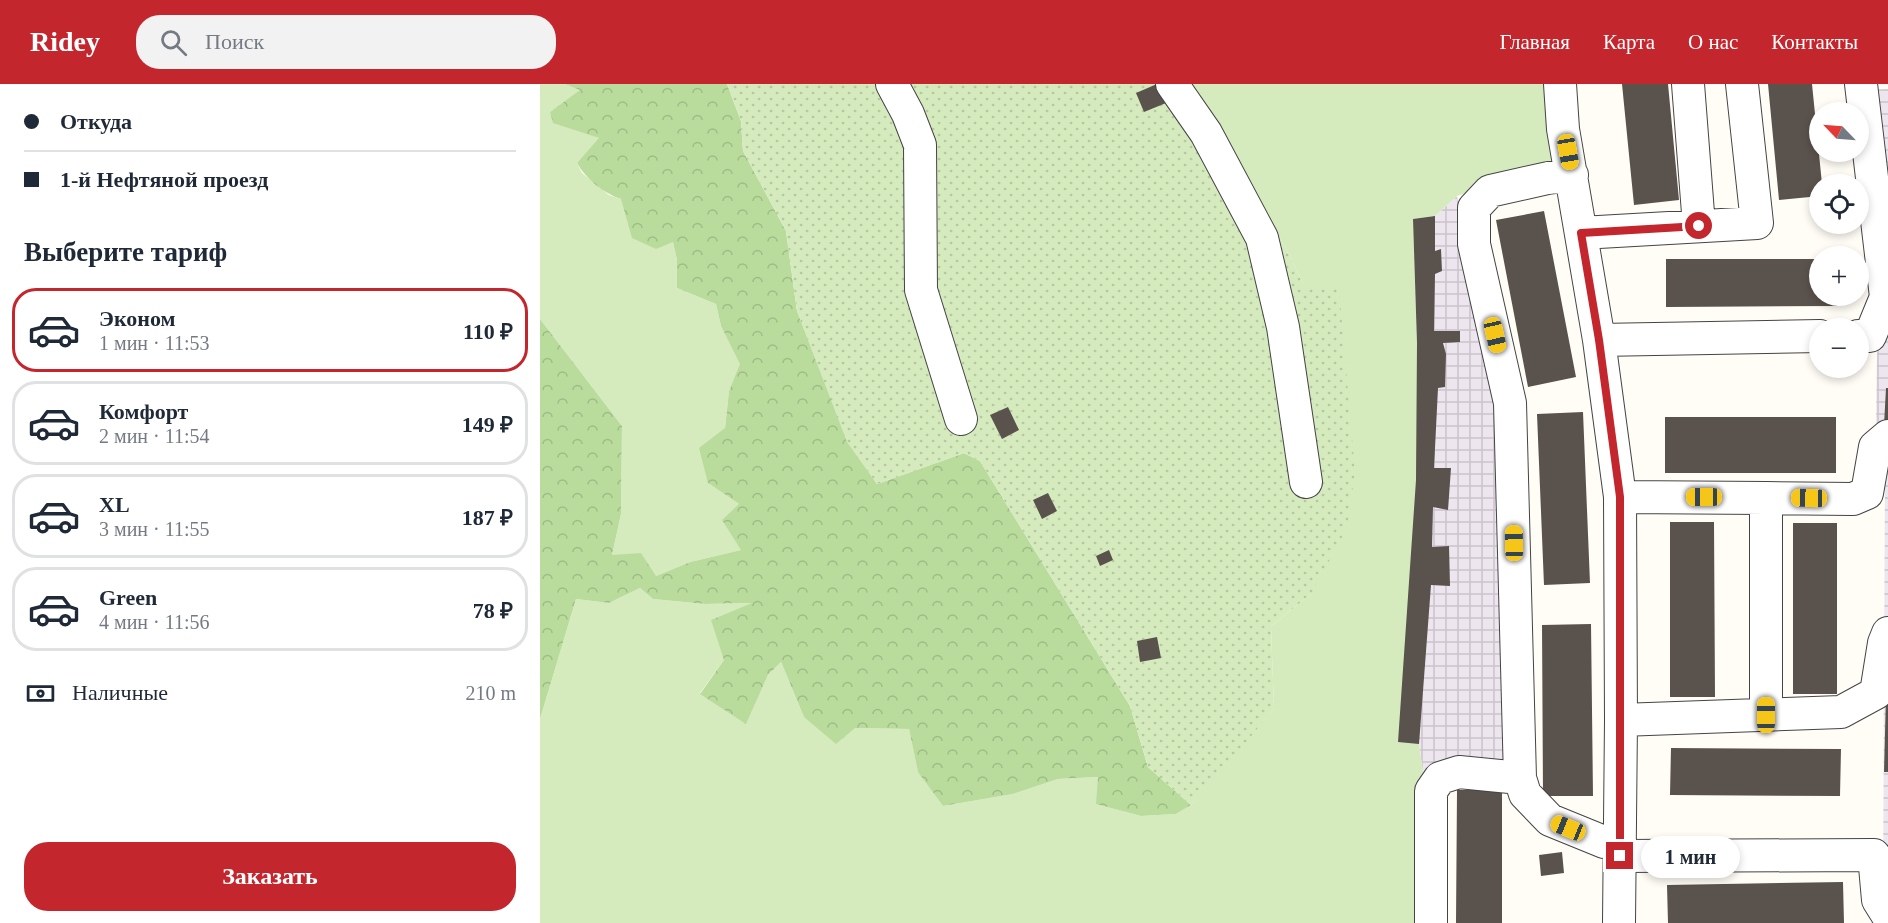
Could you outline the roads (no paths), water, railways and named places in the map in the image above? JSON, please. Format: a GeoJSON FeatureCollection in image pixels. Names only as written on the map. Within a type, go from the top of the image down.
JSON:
{"type":"FeatureCollection","features":[{"type":"Feature","properties":{"kind":"street"},"geometry":{"type":"LineString","coordinates":[[892,84],[908,114],[920,145],[921,290],[961,419]]}},
{"type":"Feature","properties":{"kind":"street"},"geometry":{"type":"LineString","coordinates":[[1172,84],[1206,133],[1262,238],[1283,327],[1306,482]]}},
{"type":"Feature","properties":{"kind":"street"},"geometry":{"type":"LineString","coordinates":[[1560,84],[1563,129],[1599,340],[1620,497],[1622,720],[1619,923]]}},
{"type":"Feature","properties":{"kind":"street"},"geometry":{"type":"LineString","coordinates":[[1688,84],[1699,226]]}},
{"type":"Feature","properties":{"kind":"street"},"geometry":{"type":"LineString","coordinates":[[1581,233],[1756,223],[1742,84]]}},
{"type":"Feature","properties":{"kind":"street"},"geometry":{"type":"LineString","coordinates":[[1861,84],[1879,141],[1887,297],[1869,336]]}},
{"type":"Feature","properties":{"kind":"street"},"geometry":{"type":"LineString","coordinates":[[1572,175],[1490,191],[1474,208],[1474,244],[1510,403],[1520,778],[1525,794],[1550,820],[1620,849],[1874,855],[1878,900],[1888,916]]}},
{"type":"Feature","properties":{"kind":"street"},"geometry":{"type":"LineString","coordinates":[[1599,340],[1809,336]]}},
{"type":"Feature","properties":{"kind":"street"},"geometry":{"type":"LineString","coordinates":[[1620,497],[1853,499],[1867,494],[1875,447],[1888,436]]}},
{"type":"Feature","properties":{"kind":"street"},"geometry":{"type":"LineString","coordinates":[[1766,498],[1766,715]]}},
{"type":"Feature","properties":{"kind":"street"},"geometry":{"type":"LineString","coordinates":[[1622,720],[1841,712],[1876,693],[1884,643],[1888,633]]}},
{"type":"Feature","properties":{"kind":"street"},"geometry":{"type":"LineString","coordinates":[[1431,923],[1431,791],[1440,778],[1459,772],[1520,778]]}}]}
